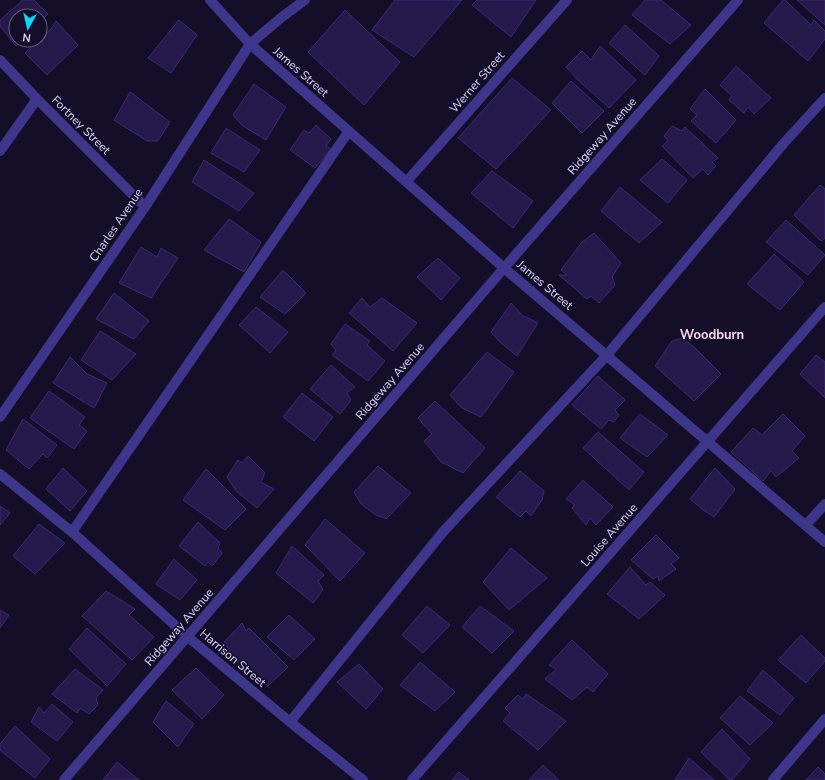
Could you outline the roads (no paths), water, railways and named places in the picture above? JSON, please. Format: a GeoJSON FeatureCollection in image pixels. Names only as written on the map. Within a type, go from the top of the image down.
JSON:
{"type":"FeatureCollection","features":[{"type":"Feature","properties":{"kind":"street","name":"James Street"},"geometry":{"type":"LineString","coordinates":[[210,0],[250,44],[504,268],[825,542]]}},
{"type":"Feature","properties":{"kind":"street","name":"Charles Avenue"},"geometry":{"type":"LineString","coordinates":[[0,417],[145,207],[250,44],[305,0]]}},
{"type":"Feature","properties":{"kind":"street","name":"Werner Street"},"geometry":{"type":"LineString","coordinates":[[407,181],[567,0]]}},
{"type":"Feature","properties":{"kind":"street","name":"Ridgeway Avenue"},"geometry":{"type":"LineString","coordinates":[[64,780],[504,268],[738,0]]}},
{"type":"Feature","properties":{"kind":"street","name":"Fortney Street"},"geometry":{"type":"LineString","coordinates":[[0,60],[145,207]]}},
{"type":"Feature","properties":{"kind":"street"},"geometry":{"type":"LineString","coordinates":[[290,722],[442,533],[607,355],[784,143],[825,98]]}},
{"type":"Feature","properties":{"kind":"street"},"geometry":{"type":"LineString","coordinates":[[0,151],[37,99]]}},
{"type":"Feature","properties":{"kind":"street"},"geometry":{"type":"LineString","coordinates":[[72,532],[349,131]]}},
{"type":"Feature","properties":{"kind":"street","name":"Louise Avenue"},"geometry":{"type":"LineString","coordinates":[[412,780],[825,307]]}},
{"type":"Feature","properties":{"kind":"street","name":"Harrison Street"},"geometry":{"type":"LineString","coordinates":[[0,474],[72,532],[188,637],[290,722],[363,780]]}},
{"type":"Feature","properties":{"kind":"street"},"geometry":{"type":"LineString","coordinates":[[806,525],[825,504]]}},
{"type":"Feature","properties":{"kind":"street"},"geometry":{"type":"LineString","coordinates":[[773,780],[825,719]]}},
{"type":"Feature","properties":{"kind":"district","name":"Woodburn"},"geometry":{"type":"Point","coordinates":[712,334]}}]}
